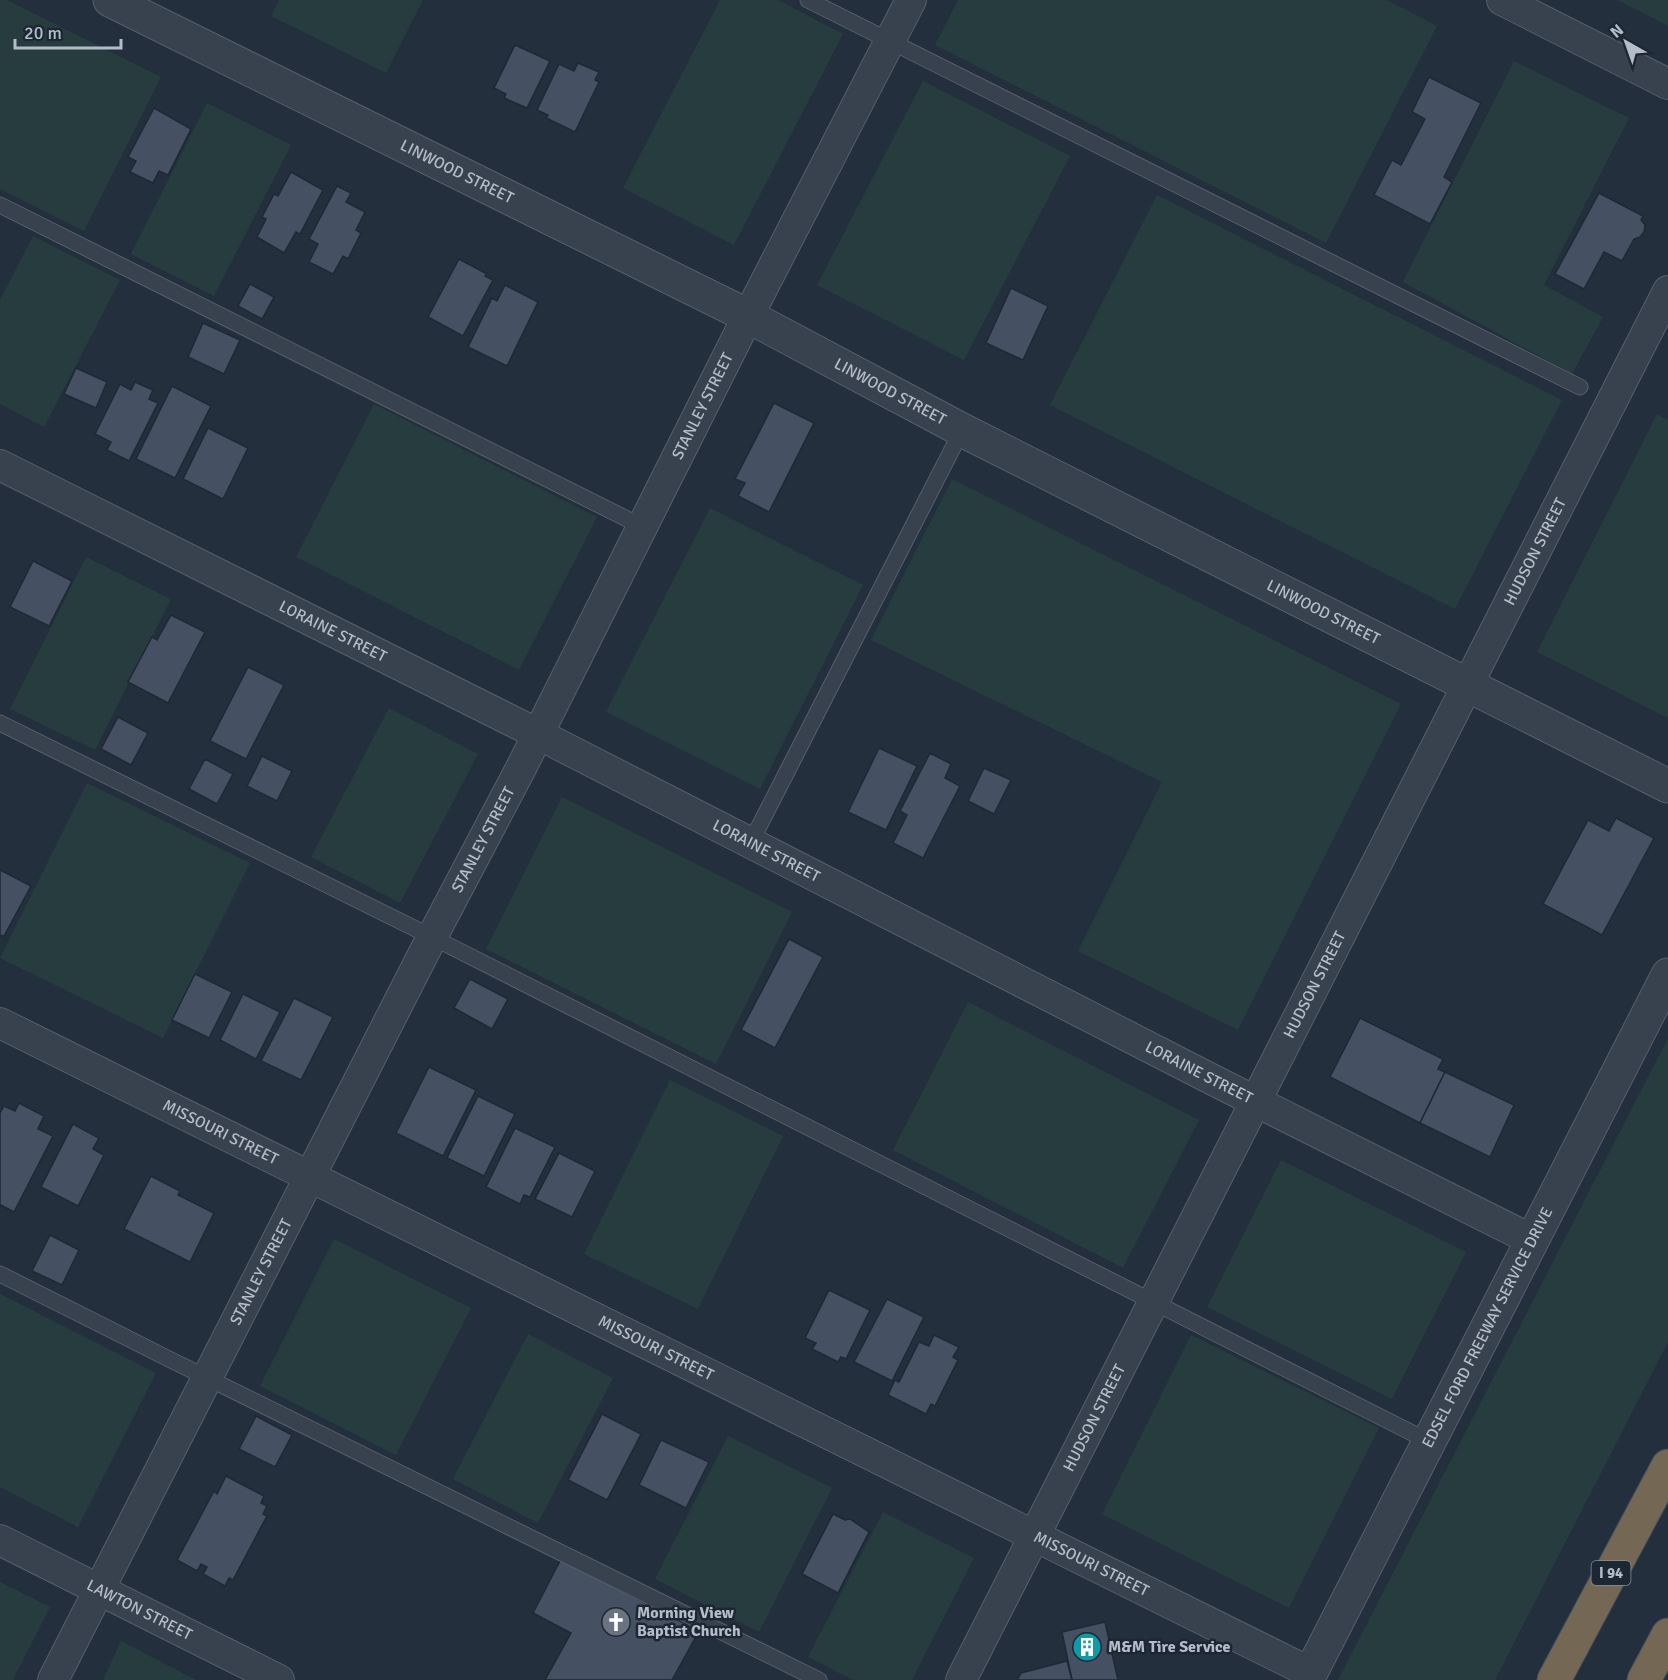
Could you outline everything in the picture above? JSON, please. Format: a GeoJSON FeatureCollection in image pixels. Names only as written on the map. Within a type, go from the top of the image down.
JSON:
{"type":"FeatureCollection","features":[{"type":"Feature","properties":{"kind":"highway","name":"I 94"},"geometry":{"type":"LineString","coordinates":[[1554,1680],[1668,1466]]}},
{"type":"Feature","properties":{"kind":"highway"},"geometry":{"type":"LineString","coordinates":[[1644,1680],[1668,1635]]}},
{"type":"Feature","properties":{"kind":"street","name":"LINWOOD STREET"},"geometry":{"type":"LineString","coordinates":[[110,0],[748,316],[962,430],[1668,786]]}},
{"type":"Feature","properties":{"kind":"street","name":"STANLEY STREET"},"geometry":{"type":"LineString","coordinates":[[53,1680],[911,0]]}},
{"type":"Feature","properties":{"kind":"street"},"geometry":{"type":"LineString","coordinates":[[1502,0],[1668,84]]}},
{"type":"Feature","properties":{"kind":"street","name":"HUDSON STREET"},"geometry":{"type":"LineString","coordinates":[[961,1680],[1668,291]]}},
{"type":"Feature","properties":{"kind":"street","name":"LORAINE STREET"},"geometry":{"type":"LineString","coordinates":[[0,465],[538,734],[1532,1240]]}},
{"type":"Feature","properties":{"kind":"street","name":"EDSEL FORD FREEWAY SERVICE DRIVE"},"geometry":{"type":"LineString","coordinates":[[1309,1677],[1668,975]]}},
{"type":"Feature","properties":{"kind":"street","name":"MISSOURI STREET"},"geometry":{"type":"LineString","coordinates":[[0,1023],[1034,1536],[1309,1677]]}},
{"type":"Feature","properties":{"kind":"street","name":"LAWTON STREET"},"geometry":{"type":"LineString","coordinates":[[0,1540],[279,1680]]}},
{"type":"Feature","properties":{"kind":"lane"},"geometry":{"type":"LineString","coordinates":[[808,0],[1580,387]]}},
{"type":"Feature","properties":{"kind":"lane"},"geometry":{"type":"LineString","coordinates":[[0,205],[643,527]]}},
{"type":"Feature","properties":{"kind":"lane"},"geometry":{"type":"LineString","coordinates":[[750,843],[962,430]]}},
{"type":"Feature","properties":{"kind":"lane"},"geometry":{"type":"LineString","coordinates":[[0,723],[432,937],[1430,1442]]}},
{"type":"Feature","properties":{"kind":"lane"},"geometry":{"type":"LineString","coordinates":[[0,1274],[819,1680]]}},
{"type":"Feature","properties":{"kind":"green space"},"geometry":{"type":"Polygon","coordinates":[[[0,0],[7,0],[161,77],[84,231],[0,189],[0,0]]]}},
{"type":"Feature","properties":{"kind":"green space"},"geometry":{"type":"Polygon","coordinates":[[[279,0],[423,0],[386,73],[271,16],[279,0]]]}},
{"type":"Feature","properties":{"kind":"green space"},"geometry":{"type":"Polygon","coordinates":[[[720,0],[778,0],[843,34],[734,245],[623,188],[720,0]]]}},
{"type":"Feature","properties":{"kind":"green space"},"geometry":{"type":"Polygon","coordinates":[[[958,0],[1387,0],[1437,26],[1326,243],[935,45],[958,0]]]}},
{"type":"Feature","properties":{"kind":"green space"},"geometry":{"type":"Polygon","coordinates":[[[1618,0],[1668,0],[1668,26],[1618,0]]]}},
{"type":"Feature","properties":{"kind":"green space"},"geometry":{"type":"Polygon","coordinates":[[[1514,61],[1629,118],[1544,285],[1603,317],[1572,374],[1403,282],[1514,61]]]}},
{"type":"Feature","properties":{"kind":"green space"},"geometry":{"type":"Polygon","coordinates":[[[923,81],[1070,156],[964,360],[817,285],[923,81]]]}},
{"type":"Feature","properties":{"kind":"green space"},"geometry":{"type":"Polygon","coordinates":[[[207,103],[291,145],[214,296],[131,254],[207,103]]]}},
{"type":"Feature","properties":{"kind":"green space"},"geometry":{"type":"Polygon","coordinates":[[[1157,195],[1562,400],[1455,609],[1050,405],[1157,195]]]}},
{"type":"Feature","properties":{"kind":"green space"},"geometry":{"type":"Polygon","coordinates":[[[33,236],[120,280],[44,427],[0,404],[0,300],[33,236]]]}},
{"type":"Feature","properties":{"kind":"green space"},"geometry":{"type":"Polygon","coordinates":[[[374,404],[597,517],[519,670],[296,557],[374,404]]]}},
{"type":"Feature","properties":{"kind":"green space"},"geometry":{"type":"Polygon","coordinates":[[[1657,414],[1668,420],[1668,718],[1537,652],[1657,414]]]}},
{"type":"Feature","properties":{"kind":"green space"},"geometry":{"type":"Polygon","coordinates":[[[952,479],[1401,704],[1238,1030],[1078,951],[1162,782],[871,640],[952,479]]]}},
{"type":"Feature","properties":{"kind":"green space"},"geometry":{"type":"Polygon","coordinates":[[[710,508],[863,585],[760,789],[606,712],[710,508]]]}},
{"type":"Feature","properties":{"kind":"green space"},"geometry":{"type":"Polygon","coordinates":[[[86,557],[171,599],[95,750],[10,709],[86,557]]]}},
{"type":"Feature","properties":{"kind":"green space"},"geometry":{"type":"Polygon","coordinates":[[[389,708],[478,754],[400,903],[311,857],[389,708]]]}},
{"type":"Feature","properties":{"kind":"green space"},"geometry":{"type":"Polygon","coordinates":[[[87,783],[250,863],[163,1038],[0,958],[87,783]]]}},
{"type":"Feature","properties":{"kind":"green space"},"geometry":{"type":"Polygon","coordinates":[[[562,797],[792,912],[716,1064],[486,949],[562,797]]]}},
{"type":"Feature","properties":{"kind":"green space"},"geometry":{"type":"Polygon","coordinates":[[[968,1002],[1199,1120],[1123,1268],[893,1150],[968,1002]]]}},
{"type":"Feature","properties":{"kind":"green space"},"geometry":{"type":"Polygon","coordinates":[[[1668,1038],[1668,1342],[1495,1680],[1338,1680],[1668,1038]]]}},
{"type":"Feature","properties":{"kind":"green space"},"geometry":{"type":"Polygon","coordinates":[[[670,1080],[783,1136],[698,1309],[584,1254],[670,1080]]]}},
{"type":"Feature","properties":{"kind":"green space"},"geometry":{"type":"Polygon","coordinates":[[[1281,1160],[1466,1252],[1392,1399],[1207,1307],[1281,1160]]]}},
{"type":"Feature","properties":{"kind":"green space"},"geometry":{"type":"Polygon","coordinates":[[[334,1239],[471,1308],[396,1455],[260,1386],[334,1239]]]}},
{"type":"Feature","properties":{"kind":"green space"},"geometry":{"type":"Polygon","coordinates":[[[0,1294],[156,1373],[78,1527],[0,1487],[0,1294]]]}},
{"type":"Feature","properties":{"kind":"green space"},"geometry":{"type":"Polygon","coordinates":[[[528,1334],[613,1378],[538,1523],[453,1479],[528,1334]]]}},
{"type":"Feature","properties":{"kind":"green space"},"geometry":{"type":"Polygon","coordinates":[[[1191,1335],[1379,1428],[1289,1608],[1102,1514],[1191,1335]]]}},
{"type":"Feature","properties":{"kind":"green space"},"geometry":{"type":"Polygon","coordinates":[[[728,1436],[832,1488],[759,1632],[655,1579],[728,1436]]]}},
{"type":"Feature","properties":{"kind":"green space"},"geometry":{"type":"Polygon","coordinates":[[[883,1512],[974,1558],[912,1680],[853,1680],[808,1657],[883,1512]]]}},
{"type":"Feature","properties":{"kind":"green space"},"geometry":{"type":"Polygon","coordinates":[[[0,1582],[50,1607],[13,1680],[0,1680],[0,1582]]]}},
{"type":"Feature","properties":{"kind":"green space"},"geometry":{"type":"Polygon","coordinates":[[[121,1641],[196,1680],[103,1680],[121,1641]]]}},
{"type":"Feature","properties":{"kind":"building"},"geometry":{"type":"Polygon","coordinates":[[[515,45],[550,61],[527,108],[504,98],[506,94],[494,88],[515,45]]]}},
{"type":"Feature","properties":{"kind":"building"},"geometry":{"type":"Polygon","coordinates":[[[578,63],[599,72],[595,80],[599,82],[575,132],[546,118],[548,115],[537,110],[559,64],[574,71],[578,63]]]}},
{"type":"Feature","properties":{"kind":"building"},"geometry":{"type":"Polygon","coordinates":[[[1429,77],[1481,103],[1444,177],[1452,182],[1430,224],[1374,195],[1392,160],[1401,165],[1425,119],[1412,112],[1429,77]]]}},
{"type":"Feature","properties":{"kind":"building"},"geometry":{"type":"Polygon","coordinates":[[[154,108],[191,129],[168,175],[159,171],[153,183],[130,172],[136,161],[128,157],[154,108]]]}},
{"type":"Feature","properties":{"kind":"building"},"geometry":{"type":"Polygon","coordinates":[[[291,172],[323,190],[300,234],[296,232],[284,253],[257,237],[266,219],[262,217],[274,194],[278,196],[291,172]]]}},
{"type":"Feature","properties":{"kind":"building"},"geometry":{"type":"Polygon","coordinates":[[[337,186],[351,193],[346,202],[365,212],[356,230],[361,233],[348,259],[343,256],[333,274],[309,262],[318,244],[309,239],[337,186]]]}},
{"type":"Feature","properties":{"kind":"building"},"geometry":{"type":"Polygon","coordinates":[[[1599,193],[1643,216],[1641,220],[1645,225],[1644,232],[1640,237],[1634,239],[1622,261],[1604,252],[1584,289],[1555,274],[1599,193]]]}},
{"type":"Feature","properties":{"kind":"building"},"geometry":{"type":"Polygon","coordinates":[[[459,259],[487,274],[485,276],[493,280],[463,336],[428,317],[459,259]]]}},
{"type":"Feature","properties":{"kind":"building"},"geometry":{"type":"Polygon","coordinates":[[[250,284],[274,297],[262,319],[238,306],[250,284]]]}},
{"type":"Feature","properties":{"kind":"building"},"geometry":{"type":"Polygon","coordinates":[[[505,285],[538,302],[507,366],[468,347],[492,298],[497,301],[505,285]]]}},
{"type":"Feature","properties":{"kind":"building"},"geometry":{"type":"Polygon","coordinates":[[[1011,288],[1048,306],[1023,360],[986,343],[1011,288]]]}},
{"type":"Feature","properties":{"kind":"building"},"geometry":{"type":"Polygon","coordinates":[[[203,323],[240,340],[224,374],[188,357],[203,323]]]}},
{"type":"Feature","properties":{"kind":"building"},"geometry":{"type":"Polygon","coordinates":[[[76,368],[107,382],[96,408],[64,394],[76,368]]]}},
{"type":"Feature","properties":{"kind":"building"},"geometry":{"type":"Polygon","coordinates":[[[135,382],[153,390],[149,399],[158,403],[129,461],[107,450],[111,442],[95,434],[120,384],[131,390],[135,382]]]}},
{"type":"Feature","properties":{"kind":"building"},"geometry":{"type":"Polygon","coordinates":[[[172,386],[211,406],[175,478],[136,459],[172,386]]]}},
{"type":"Feature","properties":{"kind":"building"},"geometry":{"type":"Polygon","coordinates":[[[774,403],[814,423],[769,512],[738,496],[745,483],[735,479],[774,403]]]}},
{"type":"Feature","properties":{"kind":"building"},"geometry":{"type":"Polygon","coordinates":[[[208,428],[248,448],[223,499],[183,479],[208,428]]]}},
{"type":"Feature","properties":{"kind":"building"},"geometry":{"type":"Polygon","coordinates":[[[33,561],[72,581],[49,626],[10,607],[33,561]]]}},
{"type":"Feature","properties":{"kind":"building"},"geometry":{"type":"Polygon","coordinates":[[[171,615],[205,632],[168,703],[128,682],[152,637],[157,640],[171,615]]]}},
{"type":"Feature","properties":{"kind":"building"},"geometry":{"type":"Polygon","coordinates":[[[248,667],[284,685],[246,759],[210,741],[248,667]]]}},
{"type":"Feature","properties":{"kind":"building"},"geometry":{"type":"Polygon","coordinates":[[[118,717],[148,733],[131,765],[101,749],[118,717]]]}},
{"type":"Feature","properties":{"kind":"building"},"geometry":{"type":"Polygon","coordinates":[[[879,748],[917,766],[886,830],[848,812],[879,748]]]}},
{"type":"Feature","properties":{"kind":"building"},"geometry":{"type":"Polygon","coordinates":[[[930,753],[951,764],[945,778],[960,786],[923,858],[893,843],[907,815],[900,811],[930,753]]]}},
{"type":"Feature","properties":{"kind":"building"},"geometry":{"type":"Polygon","coordinates":[[[262,756],[292,771],[277,801],[247,786],[262,756]]]}},
{"type":"Feature","properties":{"kind":"building"},"geometry":{"type":"Polygon","coordinates":[[[205,759],[233,774],[217,804],[189,789],[205,759]]]}},
{"type":"Feature","properties":{"kind":"building"},"geometry":{"type":"Polygon","coordinates":[[[984,768],[1011,780],[994,814],[968,801],[984,768]]]}},
{"type":"Feature","properties":{"kind":"building"},"geometry":{"type":"Polygon","coordinates":[[[1616,818],[1654,838],[1602,935],[1543,904],[1588,820],[1609,831],[1616,818]]]}},
{"type":"Feature","properties":{"kind":"building"},"geometry":{"type":"Polygon","coordinates":[[[0,870],[31,886],[4,936],[0,935],[0,870]]]}},
{"type":"Feature","properties":{"kind":"building"},"geometry":{"type":"Polygon","coordinates":[[[789,939],[823,957],[775,1048],[741,1030],[789,939]]]}},
{"type":"Feature","properties":{"kind":"building"},"geometry":{"type":"Polygon","coordinates":[[[195,974],[232,992],[209,1038],[172,1020],[195,974]]]}},
{"type":"Feature","properties":{"kind":"building"},"geometry":{"type":"Polygon","coordinates":[[[470,979],[508,999],[492,1029],[454,1008],[470,979]]]}},
{"type":"Feature","properties":{"kind":"building"},"geometry":{"type":"Polygon","coordinates":[[[243,994],[280,1012],[256,1059],[220,1040],[243,994]]]}},
{"type":"Feature","properties":{"kind":"building"},"geometry":{"type":"Polygon","coordinates":[[[294,998],[333,1017],[301,1080],[261,1061],[294,998]]]}},
{"type":"Feature","properties":{"kind":"building"},"geometry":{"type":"Polygon","coordinates":[[[1360,1018],[1443,1059],[1438,1069],[1445,1072],[1420,1123],[1330,1077],[1360,1018]]]}},
{"type":"Feature","properties":{"kind":"building"},"geometry":{"type":"Polygon","coordinates":[[[429,1067],[476,1090],[443,1156],[396,1133],[429,1067]]]}},
{"type":"Feature","properties":{"kind":"building"},"geometry":{"type":"Polygon","coordinates":[[[1445,1072],[1514,1105],[1490,1157],[1420,1123],[1445,1072]]]}},
{"type":"Feature","properties":{"kind":"building"},"geometry":{"type":"Polygon","coordinates":[[[478,1096],[515,1114],[484,1176],[447,1158],[478,1096]]]}},
{"type":"Feature","properties":{"kind":"building"},"geometry":{"type":"Polygon","coordinates":[[[19,1103],[44,1116],[38,1129],[53,1136],[14,1212],[1,1205],[0,1208],[0,1113],[4,1106],[15,1111],[19,1103]]]}},
{"type":"Feature","properties":{"kind":"building"},"geometry":{"type":"Polygon","coordinates":[[[73,1124],[99,1138],[93,1149],[104,1155],[78,1206],[41,1187],[73,1124]]]}},
{"type":"Feature","properties":{"kind":"building"},"geometry":{"type":"Polygon","coordinates":[[[515,1128],[555,1147],[530,1197],[524,1195],[520,1204],[486,1187],[515,1128]]]}},
{"type":"Feature","properties":{"kind":"building"},"geometry":{"type":"Polygon","coordinates":[[[559,1153],[595,1171],[572,1217],[535,1199],[559,1153]]]}},
{"type":"Feature","properties":{"kind":"building"},"geometry":{"type":"Polygon","coordinates":[[[151,1176],[180,1191],[178,1195],[214,1213],[190,1262],[124,1229],[151,1176]]]}},
{"type":"Feature","properties":{"kind":"building"},"geometry":{"type":"Polygon","coordinates":[[[50,1235],[79,1250],[62,1285],[32,1271],[50,1235]]]}},
{"type":"Feature","properties":{"kind":"building"},"geometry":{"type":"Polygon","coordinates":[[[829,1290],[870,1310],[846,1359],[841,1357],[838,1362],[812,1349],[816,1343],[805,1338],[829,1290]]]}},
{"type":"Feature","properties":{"kind":"building"},"geometry":{"type":"Polygon","coordinates":[[[887,1299],[924,1317],[892,1381],[854,1362],[887,1299]]]}},
{"type":"Feature","properties":{"kind":"building"},"geometry":{"type":"Polygon","coordinates":[[[934,1335],[959,1347],[953,1357],[958,1360],[935,1406],[931,1404],[926,1414],[888,1395],[895,1380],[899,1382],[919,1342],[929,1346],[934,1335]]]}},
{"type":"Feature","properties":{"kind":"building"},"geometry":{"type":"Polygon","coordinates":[[[602,1414],[641,1434],[607,1500],[568,1480],[602,1414]]]}},
{"type":"Feature","properties":{"kind":"building"},"geometry":{"type":"Polygon","coordinates":[[[256,1416],[292,1435],[275,1467],[239,1449],[256,1416]]]}},
{"type":"Feature","properties":{"kind":"building"},"geometry":{"type":"Polygon","coordinates":[[[661,1440],[709,1462],[686,1508],[639,1485],[661,1440]]]}},
{"type":"Feature","properties":{"kind":"building"},"geometry":{"type":"Polygon","coordinates":[[[226,1476],[264,1496],[261,1503],[267,1506],[263,1514],[267,1516],[233,1580],[229,1578],[225,1586],[203,1574],[207,1567],[201,1564],[197,1571],[177,1560],[214,1491],[217,1494],[226,1476]]]}},
{"type":"Feature","properties":{"kind":"building"},"geometry":{"type":"Polygon","coordinates":[[[833,1514],[845,1520],[850,1519],[869,1532],[838,1593],[802,1574],[833,1514]]]}},
{"type":"Feature","properties":{"kind":"building","name":"Morning View Baptist Church"},"geometry":{"type":"Polygon","coordinates":[[[561,1559],[699,1631],[672,1680],[545,1680],[571,1633],[533,1613],[561,1559]]]}},
{"type":"Feature","properties":{"kind":"building","name":"M&M Tire Service"},"geometry":{"type":"Polygon","coordinates":[[[1105,1622],[1118,1680],[1072,1680],[1062,1632],[1105,1622]]]}},
{"type":"Feature","properties":{"kind":"building"},"geometry":{"type":"Polygon","coordinates":[[[1067,1661],[1072,1680],[1017,1680],[1021,1673],[1067,1661]]]}},
{"type":"Feature","properties":{"kind":"place","name":"Morning View Baptist Church"},"geometry":{"type":"Point","coordinates":[616,1622]}},
{"type":"Feature","properties":{"kind":"place","name":"M&M Tire Service"},"geometry":{"type":"Point","coordinates":[1087,1647]}}]}
